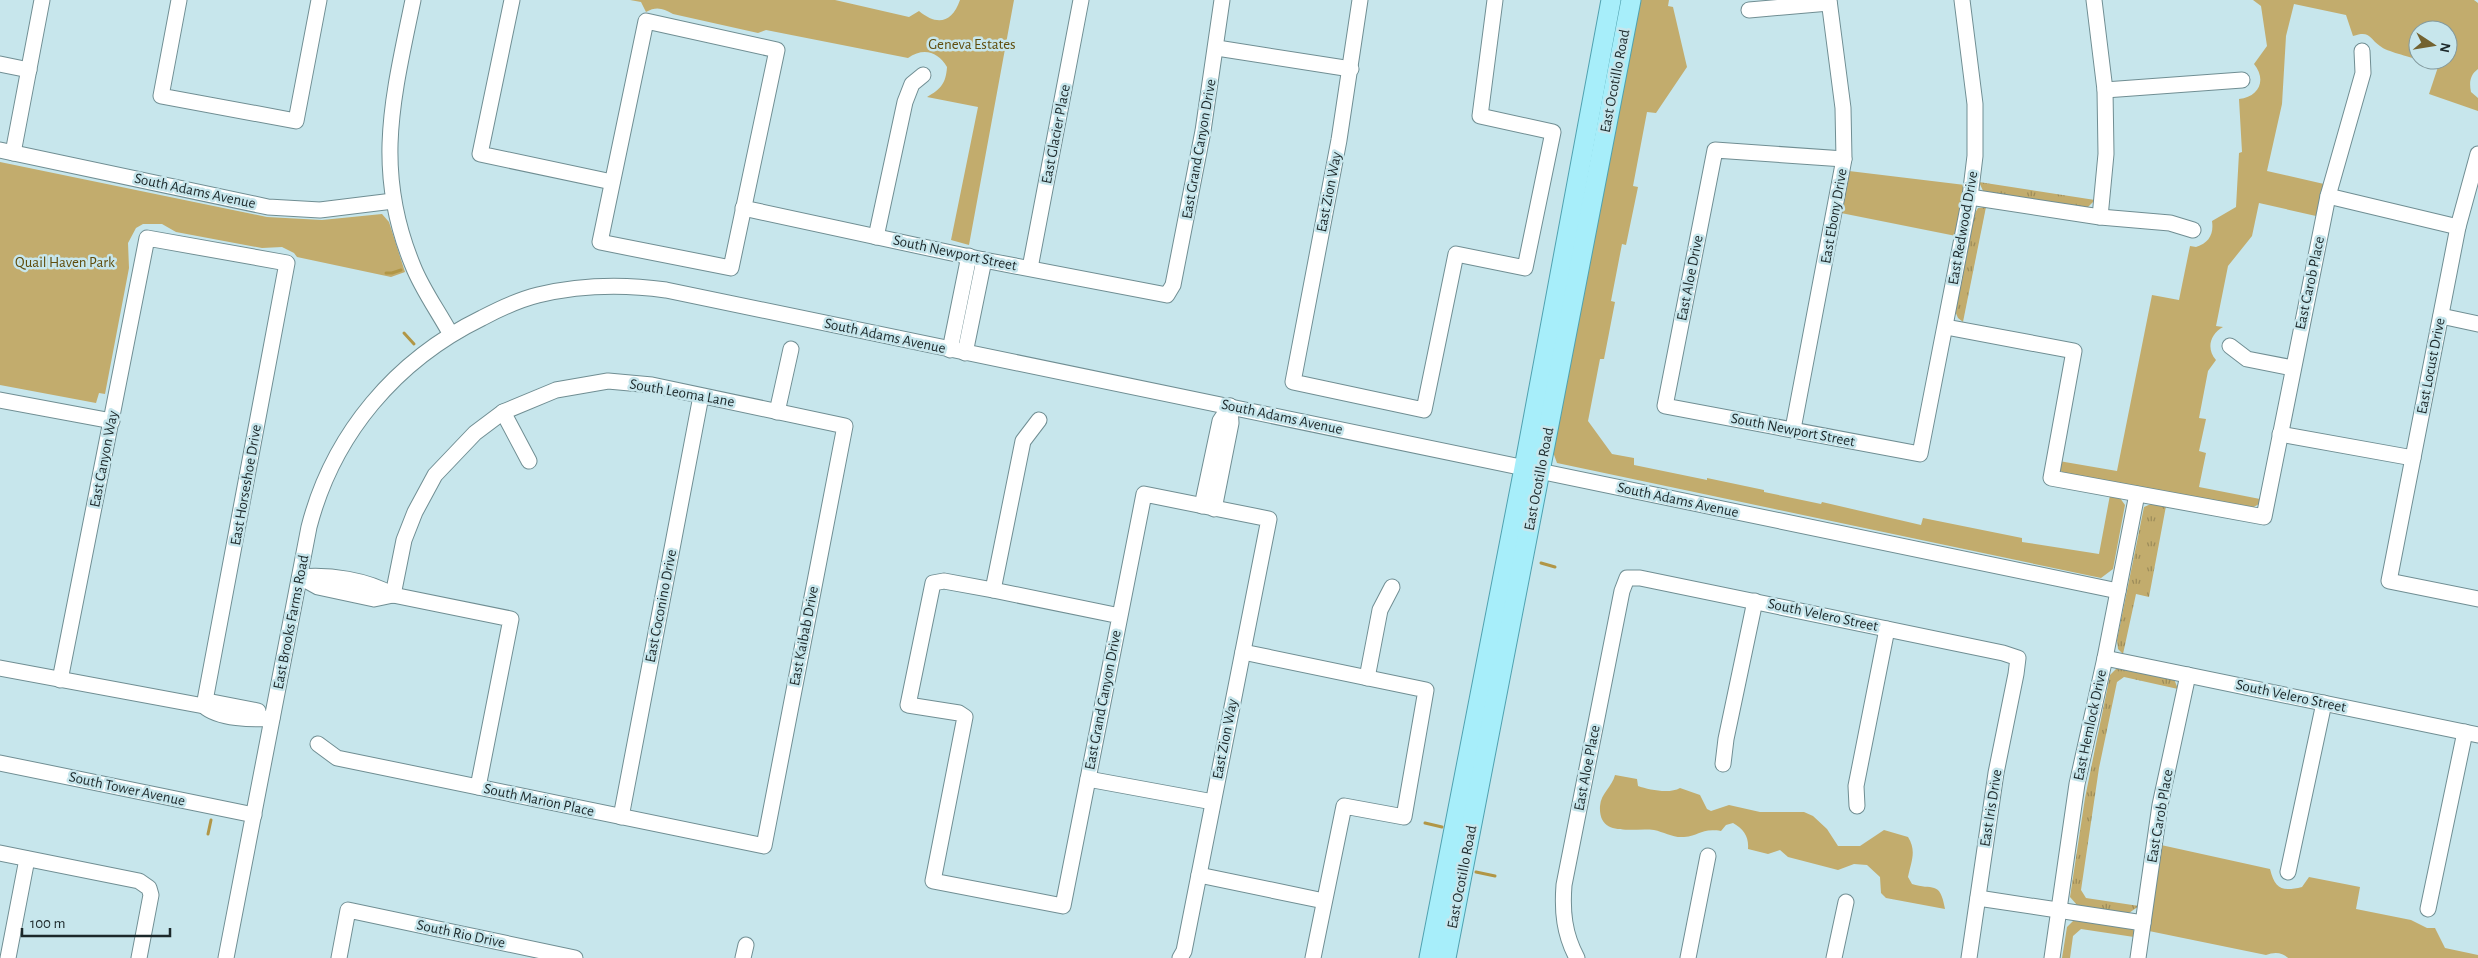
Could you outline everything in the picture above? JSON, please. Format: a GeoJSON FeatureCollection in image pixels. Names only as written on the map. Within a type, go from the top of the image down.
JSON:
{"type":"FeatureCollection","features":[{"type":"Feature","properties":{"kind":"main road","name":"East Ocotillo Road"},"geometry":{"type":"LineString","coordinates":[[1446,958],[1612,0]]}},
{"type":"Feature","properties":{"kind":"main road","name":"East Ocotillo Road"},"geometry":{"type":"LineString","coordinates":[[1429,958],[1631,0]]}},
{"type":"Feature","properties":{"kind":"street"},"geometry":{"type":"LineString","coordinates":[[6,151],[29,70],[42,0]]}},
{"type":"Feature","properties":{"kind":"street"},"geometry":{"type":"LineString","coordinates":[[179,0],[161,96],[296,121],[319,0]]}},
{"type":"Feature","properties":{"kind":"street"},"geometry":{"type":"LineString","coordinates":[[412,0],[390,121],[389,168],[393,201],[413,267],[450,333]]}},
{"type":"Feature","properties":{"kind":"street"},"geometry":{"type":"LineString","coordinates":[[512,0],[480,154],[612,182]]}},
{"type":"Feature","properties":{"kind":"street","name":"East Glacier Place"},"geometry":{"type":"LineString","coordinates":[[1030,268],[1082,0]]}},
{"type":"Feature","properties":{"kind":"street","name":"East Grand Canyon Drive"},"geometry":{"type":"LineString","coordinates":[[1167,294],[1173,285],[1203,132],[1222,0]]}},
{"type":"Feature","properties":{"kind":"street","name":"East Zion Way"},"geometry":{"type":"LineString","coordinates":[[1360,0],[1351,69],[1293,382],[1424,410],[1456,254],[1526,268],[1553,132],[1480,116],[1495,0]]}},
{"type":"Feature","properties":{"kind":"street","name":"East Redwood Drive"},"geometry":{"type":"LineString","coordinates":[[1920,454],[1946,328],[1970,197],[1975,156],[1975,104],[1962,0]]}},
{"type":"Feature","properties":{"kind":"street"},"geometry":{"type":"LineString","coordinates":[[2094,0],[2105,90],[2106,154],[2100,217]]}},
{"type":"Feature","properties":{"kind":"street"},"geometry":{"type":"LineString","coordinates":[[1749,10],[1829,1]]}},
{"type":"Feature","properties":{"kind":"street","name":"East Ebony Drive"},"geometry":{"type":"LineString","coordinates":[[1793,429],[1844,159],[1843,108],[1829,1]]}},
{"type":"Feature","properties":{"kind":"street"},"geometry":{"type":"LineString","coordinates":[[646,20],[777,50],[731,268],[600,242],[612,182],[646,20]]}},
{"type":"Feature","properties":{"kind":"street"},"geometry":{"type":"LineString","coordinates":[[1216,48],[1351,69]]}},
{"type":"Feature","properties":{"kind":"street","name":"East Carob Place"},"geometry":{"type":"LineString","coordinates":[[2137,494],[2264,517],[2328,196],[2363,73],[2362,51]]}},
{"type":"Feature","properties":{"kind":"street"},"geometry":{"type":"LineString","coordinates":[[0,64],[29,70]]}},
{"type":"Feature","properties":{"kind":"street"},"geometry":{"type":"LineString","coordinates":[[876,237],[905,102],[912,84],[923,75]]}},
{"type":"Feature","properties":{"kind":"street"},"geometry":{"type":"LineString","coordinates":[[2105,90],[2242,80]]}},
{"type":"Feature","properties":{"kind":"street","name":"East Aloe Drive"},"geometry":{"type":"LineString","coordinates":[[1665,406],[1716,150],[1844,159]]}},
{"type":"Feature","properties":{"kind":"street","name":"South Adams Avenue"},"geometry":{"type":"LineString","coordinates":[[6,151],[268,207],[320,210],[393,201]]}},
{"type":"Feature","properties":{"kind":"street","name":"East Locust Drive"},"geometry":{"type":"LineString","coordinates":[[2478,154],[2458,227],[2389,581],[2478,599]]}},
{"type":"Feature","properties":{"kind":"street"},"geometry":{"type":"LineString","coordinates":[[2328,196],[2458,227]]}},
{"type":"Feature","properties":{"kind":"street"},"geometry":{"type":"LineString","coordinates":[[1970,197],[2100,217],[2170,223],[2192,230]]}},
{"type":"Feature","properties":{"kind":"street","name":"South Newport Street"},"geometry":{"type":"LineString","coordinates":[[743,208],[976,258],[1167,294]]}},
{"type":"Feature","properties":{"kind":"street","name":"East Horseshoe Drive"},"geometry":{"type":"LineString","coordinates":[[147,238],[287,263],[204,706]]}},
{"type":"Feature","properties":{"kind":"street","name":"East Canyon Way"},"geometry":{"type":"LineString","coordinates":[[60,680],[147,238]]}},
{"type":"Feature","properties":{"kind":"street"},"geometry":{"type":"LineString","coordinates":[[950,350],[976,258]]}},
{"type":"Feature","properties":{"kind":"street"},"geometry":{"type":"LineString","coordinates":[[965,353],[976,258]]}},
{"type":"Feature","properties":{"kind":"street","name":"South Adams Avenue"},"geometry":{"type":"LineString","coordinates":[[450,333],[499,309],[536,296],[589,288],[624,286],[683,293],[950,350],[1230,406],[2118,591]]}},
{"type":"Feature","properties":{"kind":"street"},"geometry":{"type":"LineString","coordinates":[[2441,316],[2478,324]]}},
{"type":"Feature","properties":{"kind":"street"},"geometry":{"type":"LineString","coordinates":[[1946,328],[2074,351],[2051,478],[2137,494]]}},
{"type":"Feature","properties":{"kind":"street","name":"East Brooks Farms Road"},"geometry":{"type":"LineString","coordinates":[[226,958],[300,577],[317,501],[337,456],[370,405],[397,376],[450,333]]}},
{"type":"Feature","properties":{"kind":"street"},"geometry":{"type":"LineString","coordinates":[[2230,346],[2247,359],[2293,368]]}},
{"type":"Feature","properties":{"kind":"street"},"geometry":{"type":"LineString","coordinates":[[778,412],[791,349]]}},
{"type":"Feature","properties":{"kind":"street","name":"South Leoma Lane"},"geometry":{"type":"LineString","coordinates":[[393,595],[404,540],[415,512],[435,475],[475,433],[503,412],[556,390],[608,381],[652,385],[845,426]]}},
{"type":"Feature","properties":{"kind":"street","name":"East Coconino Drive"},"geometry":{"type":"LineString","coordinates":[[621,817],[701,396]]}},
{"type":"Feature","properties":{"kind":"street"},"geometry":{"type":"LineString","coordinates":[[0,400],[112,422]]}},
{"type":"Feature","properties":{"kind":"street"},"geometry":{"type":"LineString","coordinates":[[1208,508],[1231,423],[1230,406]]}},
{"type":"Feature","properties":{"kind":"street","name":"South Newport Street"},"geometry":{"type":"LineString","coordinates":[[1665,406],[1920,454]]}},
{"type":"Feature","properties":{"kind":"street"},"geometry":{"type":"LineString","coordinates":[[503,412],[529,461]]}},
{"type":"Feature","properties":{"kind":"street"},"geometry":{"type":"LineString","coordinates":[[1039,420],[1023,441],[993,590],[1120,616]]}},
{"type":"Feature","properties":{"kind":"street","name":"East Kaibab Drive"},"geometry":{"type":"LineString","coordinates":[[764,846],[845,426]]}},
{"type":"Feature","properties":{"kind":"street"},"geometry":{"type":"LineString","coordinates":[[2280,434],[2413,458]]}},
{"type":"Feature","properties":{"kind":"street","name":"East Grand Canyon Drive"},"geometry":{"type":"LineString","coordinates":[[993,590],[944,581],[932,583],[908,705],[959,713],[965,717],[933,881],[1063,906],[1144,494],[1208,508]]}},
{"type":"Feature","properties":{"kind":"street","name":"East Hemlock Drive"},"geometry":{"type":"LineString","coordinates":[[2052,958],[2077,784],[2105,658],[2137,494]]}},
{"type":"Feature","properties":{"kind":"street","name":"East Zion Way"},"geometry":{"type":"LineString","coordinates":[[1180,958],[1184,951],[1268,520],[1208,508]]}},
{"type":"Feature","properties":{"kind":"street"},"geometry":{"type":"LineString","coordinates":[[300,577],[319,575],[344,586],[382,588],[393,595],[511,619],[478,787]]}},
{"type":"Feature","properties":{"kind":"street","name":"South Velero Street"},"geometry":{"type":"LineString","coordinates":[[1627,578],[1640,578],[1754,601],[2004,653],[2018,658]]}},
{"type":"Feature","properties":{"kind":"street","name":"East Aloe Place"},"geometry":{"type":"LineString","coordinates":[[1577,958],[1566,931],[1563,909],[1564,885],[1622,591],[1627,578]]}},
{"type":"Feature","properties":{"kind":"street"},"geometry":{"type":"LineString","coordinates":[[1367,678],[1380,610],[1392,587]]}},
{"type":"Feature","properties":{"kind":"street"},"geometry":{"type":"LineString","coordinates":[[1723,764],[1726,739],[1754,601]]}},
{"type":"Feature","properties":{"kind":"street"},"geometry":{"type":"LineString","coordinates":[[1856,806],[1856,786],[1887,629]]}},
{"type":"Feature","properties":{"kind":"street"},"geometry":{"type":"LineString","coordinates":[[1242,652],[1426,690],[1404,817],[1344,806],[1313,958]]}},
{"type":"Feature","properties":{"kind":"street","name":"East Iris Drive"},"geometry":{"type":"LineString","coordinates":[[1969,958],[1996,773],[2018,658]]}},
{"type":"Feature","properties":{"kind":"street","name":"South Velero Street"},"geometry":{"type":"LineString","coordinates":[[2105,658],[2472,734]]}},
{"type":"Feature","properties":{"kind":"street"},"geometry":{"type":"LineString","coordinates":[[0,668],[204,706],[211,712],[229,710],[255,720],[272,718]]}},
{"type":"Feature","properties":{"kind":"street","name":"East Carob Place"},"geometry":{"type":"LineString","coordinates":[[2138,958],[2160,805],[2188,675]]}},
{"type":"Feature","properties":{"kind":"street"},"geometry":{"type":"LineString","coordinates":[[2288,872],[2324,703]]}},
{"type":"Feature","properties":{"kind":"street"},"geometry":{"type":"LineString","coordinates":[[2428,910],[2472,734]]}},
{"type":"Feature","properties":{"kind":"street","name":"South Marion Place"},"geometry":{"type":"LineString","coordinates":[[318,744],[337,758],[764,846]]}},
{"type":"Feature","properties":{"kind":"street","name":"South Tower Avenue"},"geometry":{"type":"LineString","coordinates":[[0,763],[254,815]]}},
{"type":"Feature","properties":{"kind":"street"},"geometry":{"type":"LineString","coordinates":[[1088,779],[1213,802]]}},
{"type":"Feature","properties":{"kind":"street"},"geometry":{"type":"LineString","coordinates":[[0,853],[139,882],[149,888],[150,895],[139,958]]}},
{"type":"Feature","properties":{"kind":"street"},"geometry":{"type":"LineString","coordinates":[[1688,958],[1708,856]]}},
{"type":"Feature","properties":{"kind":"street"},"geometry":{"type":"LineString","coordinates":[[8,958],[27,858]]}},
{"type":"Feature","properties":{"kind":"street"},"geometry":{"type":"LineString","coordinates":[[1199,875],[1324,901]]}},
{"type":"Feature","properties":{"kind":"street"},"geometry":{"type":"LineString","coordinates":[[1978,898],[2143,923]]}},
{"type":"Feature","properties":{"kind":"street"},"geometry":{"type":"LineString","coordinates":[[1834,958],[1846,902]]}},
{"type":"Feature","properties":{"kind":"street","name":"South Rio Drive"},"geometry":{"type":"LineString","coordinates":[[339,958],[348,910],[575,958]]}},
{"type":"Feature","properties":{"kind":"green space","name":"Geneva Estates"},"geometry":{"type":"Polygon","coordinates":[[[630,0],[835,0],[909,17],[919,11],[932,19],[943,20],[953,14],[960,0],[1014,0],[969,245],[951,240],[978,107],[927,97],[936,91],[944,81],[947,67],[935,55],[925,52],[908,58],[766,30],[758,33],[673,14],[660,8],[646,12],[641,2],[630,0]]]}},
{"type":"Feature","properties":{"kind":"green space"},"geometry":{"type":"Polygon","coordinates":[[[1641,0],[1669,0],[1668,6],[1673,7],[1687,67],[1656,113],[1647,112],[1633,186],[1638,187],[1626,245],[1622,244],[1611,301],[1615,302],[1604,359],[1600,359],[1588,421],[1612,454],[1634,458],[1634,465],[1707,480],[1707,478],[1821,504],[1822,502],[1921,525],[1923,518],[2022,538],[2022,542],[2099,554],[2110,495],[2120,498],[2125,505],[2113,569],[2101,578],[1557,463],[1553,452],[1632,33],[1641,0]]]}},
{"type":"Feature","properties":{"kind":"green space"},"geometry":{"type":"Polygon","coordinates":[[[2253,0],[2474,0],[2478,3],[2478,69],[2472,76],[2470,85],[2471,92],[2478,98],[2478,111],[2429,94],[2437,70],[2458,70],[2458,20],[2408,20],[2408,56],[2380,46],[2366,34],[2353,36],[2346,15],[2294,4],[2286,36],[2282,104],[2267,171],[2324,184],[2316,216],[2259,203],[2252,236],[2228,266],[2216,326],[2223,327],[2212,338],[2210,347],[2216,360],[2208,371],[2199,418],[2206,419],[2199,451],[2206,453],[2199,487],[2260,499],[2259,504],[2252,508],[2064,474],[2059,469],[2059,461],[2117,471],[2152,295],[2179,300],[2190,246],[2196,247],[2204,243],[2210,237],[2212,221],[2236,207],[2239,153],[2242,152],[2239,99],[2252,95],[2259,87],[2260,76],[2254,64],[2267,46],[2261,6],[2253,0]]]}},
{"type":"Feature","properties":{"kind":"green space","name":"Quail Haven Park"},"geometry":{"type":"Polygon","coordinates":[[[0,162],[267,217],[322,220],[382,214],[389,222],[405,272],[391,277],[297,257],[294,253],[282,247],[262,248],[176,232],[162,224],[143,224],[136,228],[128,243],[129,268],[105,394],[99,393],[96,403],[0,385],[0,162]]]}},
{"type":"Feature","properties":{"kind":"green space"},"geometry":{"type":"Polygon","coordinates":[[[1849,171],[1965,185],[1956,236],[1841,213],[1849,171]]]}},
{"type":"Feature","properties":{"kind":"green space"},"geometry":{"type":"Polygon","coordinates":[[[1979,182],[2095,200],[2087,208],[1984,193],[1979,182]]]}},
{"type":"Feature","properties":{"kind":"green space"},"geometry":{"type":"Polygon","coordinates":[[[1986,207],[1963,322],[1958,318],[1955,311],[1975,213],[1978,208],[1986,207]]]}},
{"type":"Feature","properties":{"kind":"green space"},"geometry":{"type":"Polygon","coordinates":[[[2151,504],[2166,506],[2149,597],[2136,594],[2123,654],[2118,649],[2117,640],[2144,507],[2151,504]]]}},
{"type":"Feature","properties":{"kind":"green space"},"geometry":{"type":"Polygon","coordinates":[[[2118,667],[2174,679],[2178,689],[2124,677],[2117,682],[2099,768],[2081,890],[2086,898],[2139,906],[2129,913],[2077,905],[2070,897],[2085,798],[2110,675],[2118,667]]]}},
{"type":"Feature","properties":{"kind":"green space"},"geometry":{"type":"Polygon","coordinates":[[[1615,775],[1637,779],[1638,786],[1648,789],[1671,791],[1680,788],[1700,795],[1707,809],[1711,811],[1729,805],[1760,812],[1804,812],[1813,816],[1827,829],[1838,846],[1860,846],[1884,830],[1908,837],[1913,852],[1908,877],[1912,884],[1938,890],[1941,893],[1945,909],[1886,898],[1881,893],[1880,877],[1867,865],[1854,864],[1838,870],[1788,857],[1780,850],[1768,854],[1748,849],[1748,841],[1745,834],[1733,823],[1726,825],[1721,831],[1704,831],[1684,837],[1672,836],[1654,830],[1611,827],[1605,823],[1601,816],[1600,806],[1602,797],[1615,775]]]}},
{"type":"Feature","properties":{"kind":"green space"},"geometry":{"type":"Polygon","coordinates":[[[2161,845],[2270,869],[2274,881],[2284,889],[2302,887],[2309,877],[2360,887],[2356,909],[2411,920],[2427,928],[2435,928],[2445,948],[2478,955],[2478,958],[2288,958],[2281,954],[2266,955],[2149,931],[2161,845]]]}},
{"type":"Feature","properties":{"kind":"green space"},"geometry":{"type":"Polygon","coordinates":[[[2074,920],[2130,927],[2134,931],[2134,937],[2081,929],[2073,936],[2070,958],[2062,958],[2067,927],[2074,920]]]}},
{"type":"Feature","properties":{"kind":"waterway"},"geometry":{"type":"LineString","coordinates":[[386,273],[401,270]]}},
{"type":"Feature","properties":{"kind":"waterway"},"geometry":{"type":"LineString","coordinates":[[404,333],[414,344]]}},
{"type":"Feature","properties":{"kind":"waterway"},"geometry":{"type":"LineString","coordinates":[[1541,563],[1555,567]]}},
{"type":"Feature","properties":{"kind":"waterway"},"geometry":{"type":"LineString","coordinates":[[208,834],[211,820]]}},
{"type":"Feature","properties":{"kind":"waterway"},"geometry":{"type":"LineString","coordinates":[[1425,823],[1442,827]]}},
{"type":"Feature","properties":{"kind":"waterway"},"geometry":{"type":"LineString","coordinates":[[1476,872],[1495,876]]}}]}
